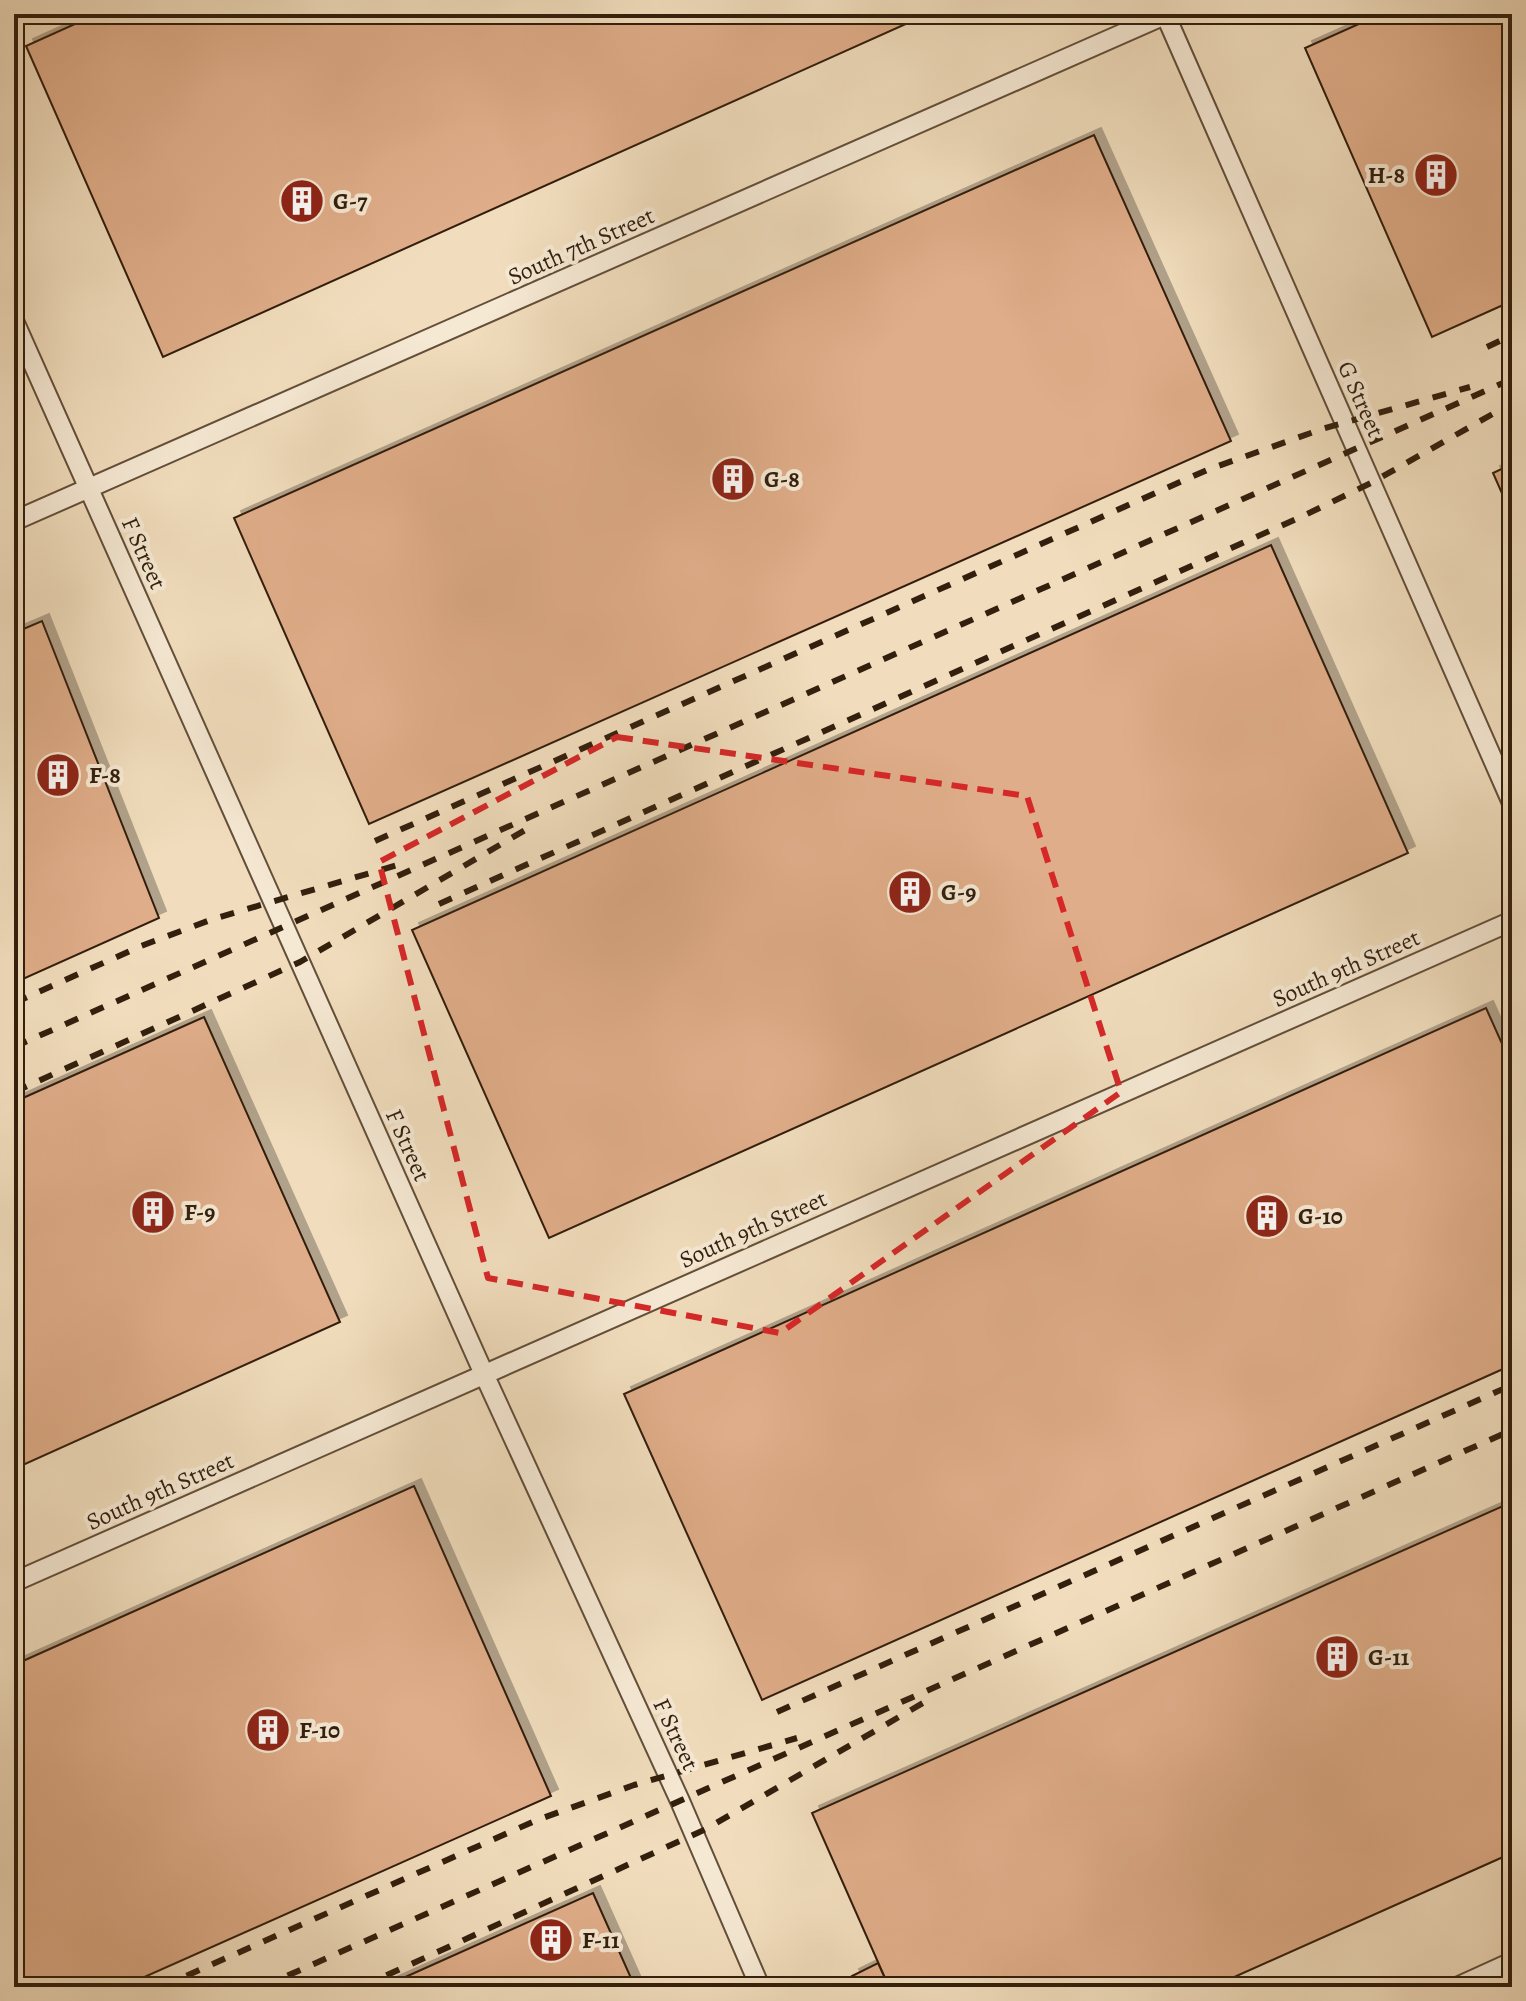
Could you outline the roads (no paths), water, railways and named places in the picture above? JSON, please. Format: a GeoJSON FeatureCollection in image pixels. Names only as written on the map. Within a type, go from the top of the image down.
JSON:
{"type":"FeatureCollection","features":[{"type":"Feature","properties":{"kind":"lane","name":"South 7th Street"},"geometry":{"type":"LineString","coordinates":[[14,521],[1166,14]]}},
{"type":"Feature","properties":{"kind":"lane","name":"G Street"},"geometry":{"type":"LineString","coordinates":[[1166,14],[1512,803]]}},
{"type":"Feature","properties":{"kind":"lane","name":"F Street"},"geometry":{"type":"LineString","coordinates":[[14,321],[484,1374],[680,1801],[760,1987]]}},
{"type":"Feature","properties":{"kind":"lane","name":"South 9th Street"},"geometry":{"type":"LineString","coordinates":[[14,1582],[1512,921]]}},
{"type":"Feature","properties":{"kind":"lane"},"geometry":{"type":"LineString","coordinates":[[1457,1987],[1512,1962]]}},
{"type":"Feature","properties":{"kind":"railway"},"geometry":{"type":"LineString","coordinates":[[14,28],[36,14]]}},
{"type":"Feature","properties":{"kind":"railway"},"geometry":{"type":"LineString","coordinates":[[1487,347],[1512,335]]}},
{"type":"Feature","properties":{"kind":"railway"},"geometry":{"type":"LineString","coordinates":[[14,1047],[1512,379]]}},
{"type":"Feature","properties":{"kind":"railway"},"geometry":{"type":"LineString","coordinates":[[375,841],[1207,470],[1322,429],[1470,387]]}},
{"type":"Feature","properties":{"kind":"railway"},"geometry":{"type":"LineString","coordinates":[[439,904],[1305,515],[1371,483],[1512,403]]}},
{"type":"Feature","properties":{"kind":"railway"},"geometry":{"type":"LineString","coordinates":[[14,1092],[300,962],[532,826]]}},
{"type":"Feature","properties":{"kind":"railway"},"geometry":{"type":"LineString","coordinates":[[14,1003],[141,946],[213,919],[401,864]]}},
{"type":"Feature","properties":{"kind":"railway"},"geometry":{"type":"LineString","coordinates":[[777,1712],[1512,1385]]}},
{"type":"Feature","properties":{"kind":"railway"},"geometry":{"type":"LineString","coordinates":[[262,1987],[1512,1430]]}},
{"type":"Feature","properties":{"kind":"railway"},"geometry":{"type":"LineString","coordinates":[[361,1987],[706,1829],[923,1703]]}},
{"type":"Feature","properties":{"kind":"railway"},"geometry":{"type":"LineString","coordinates":[[161,1987],[537,1820],[634,1785],[797,1738]]}},
{"type":"Feature","properties":{"kind":"place","name":"H-8"},"geometry":{"type":"Point","coordinates":[1436,175]}},
{"type":"Feature","properties":{"kind":"place","name":"G-7"},"geometry":{"type":"Point","coordinates":[302,201]}},
{"type":"Feature","properties":{"kind":"place","name":"G-8"},"geometry":{"type":"Point","coordinates":[733,479]}},
{"type":"Feature","properties":{"kind":"place","name":"F-8"},"geometry":{"type":"Point","coordinates":[58,775]}},
{"type":"Feature","properties":{"kind":"place","name":"G-9"},"geometry":{"type":"Point","coordinates":[910,892]}},
{"type":"Feature","properties":{"kind":"place","name":"F-9"},"geometry":{"type":"Point","coordinates":[153,1212]}},
{"type":"Feature","properties":{"kind":"place","name":"G-10"},"geometry":{"type":"Point","coordinates":[1267,1216]}},
{"type":"Feature","properties":{"kind":"place","name":"G-11"},"geometry":{"type":"Point","coordinates":[1337,1657]}},
{"type":"Feature","properties":{"kind":"place","name":"F-10"},"geometry":{"type":"Point","coordinates":[268,1730]}},
{"type":"Feature","properties":{"kind":"place","name":"F-11"},"geometry":{"type":"Point","coordinates":[551,1940]}}]}
